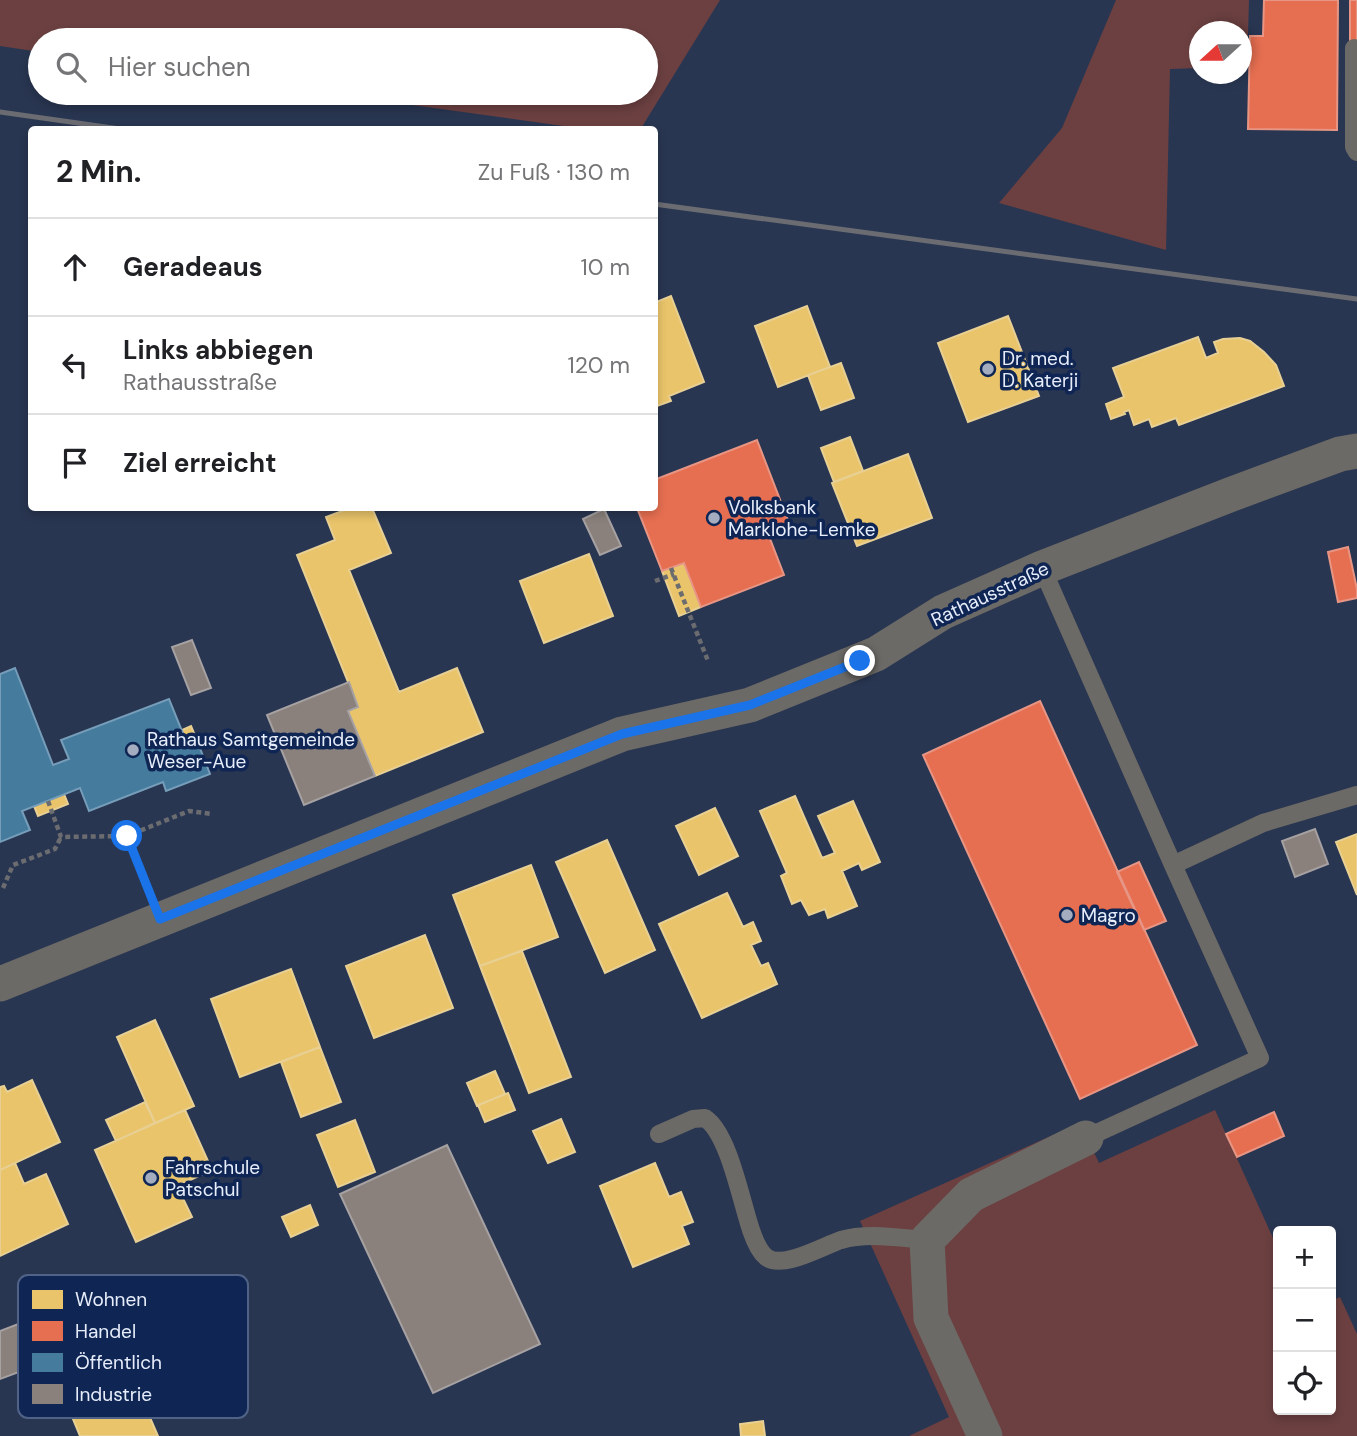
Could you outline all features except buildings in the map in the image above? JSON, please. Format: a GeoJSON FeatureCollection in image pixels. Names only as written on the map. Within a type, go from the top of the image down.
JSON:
{"type":"FeatureCollection","features":[{"type":"Feature","properties":{"kind":"street","name":"Rathausstraße"},"geometry":{"type":"LineString","coordinates":[[0,985],[622,734],[750,705],[876,654],[943,612],[1042,568],[1232,494],[1340,454],[1357,451]]}},
{"type":"Feature","properties":{"kind":"street"},"geometry":{"type":"LineString","coordinates":[[985,1436],[931,1318],[927,1240],[971,1195],[1087,1138]]}},
{"type":"Feature","properties":{"kind":"lane"},"geometry":{"type":"LineString","coordinates":[[1354,48],[1354,147],[1357,152]]}},
{"type":"Feature","properties":{"kind":"lane"},"geometry":{"type":"LineString","coordinates":[[1042,568],[1260,1058],[1087,1138]]}},
{"type":"Feature","properties":{"kind":"lane"},"geometry":{"type":"LineString","coordinates":[[1173,865],[1263,823],[1357,795]]}},
{"type":"Feature","properties":{"kind":"lane"},"geometry":{"type":"LineString","coordinates":[[659,1134],[693,1119],[705,1118],[712,1122],[733,1169],[755,1240],[764,1256],[774,1262],[786,1261],[844,1240],[872,1237],[927,1240]]}},
{"type":"Feature","properties":{"kind":"path"},"geometry":{"type":"LineString","coordinates":[[671,568],[708,661]]}},
{"type":"Feature","properties":{"kind":"path"},"geometry":{"type":"LineString","coordinates":[[655,581],[674,574]]}},
{"type":"Feature","properties":{"kind":"path"},"geometry":{"type":"LineString","coordinates":[[3,888],[13,865],[55,849],[61,837],[48,801]]}},
{"type":"Feature","properties":{"kind":"path"},"geometry":{"type":"LineString","coordinates":[[61,837],[127,836],[189,811],[212,814]]}},
{"type":"Feature","properties":{"kind":"path"},"geometry":{"type":"LineString","coordinates":[[127,836],[160,919]]}},
{"type":"Feature","properties":{"kind":"shaded area"},"geometry":{"type":"Polygon","coordinates":[[[0,0],[720,0],[658,101],[658,28],[28,28],[28,50],[0,46],[0,0]]]}},
{"type":"Feature","properties":{"kind":"shaded area"},"geometry":{"type":"Polygon","coordinates":[[[1116,0],[1249,0],[1248,21],[1189,21],[1189,68],[1170,69],[1166,250],[999,203],[1062,128],[1116,0]]]}},
{"type":"Feature","properties":{"kind":"shaded area"},"geometry":{"type":"Polygon","coordinates":[[[412,105],[655,105],[642,126],[563,126],[412,105]]]}},
{"type":"Feature","properties":{"kind":"shaded area"},"geometry":{"type":"Polygon","coordinates":[[[1215,1110],[1273,1238],[1273,1415],[1336,1415],[1336,1299],[1340,1297],[1357,1334],[1357,1436],[909,1436],[949,1417],[860,1221],[1080,1123],[1099,1163],[1215,1110]]]}},
{"type":"Feature","properties":{"kind":"railway"},"geometry":{"type":"LineString","coordinates":[[0,112],[99,126]]}},
{"type":"Feature","properties":{"kind":"railway"},"geometry":{"type":"LineString","coordinates":[[658,205],[1357,299]]}},
{"type":"Feature","properties":{"kind":"place","name":"Dr. med. D. Katerji"},"geometry":{"type":"Point","coordinates":[988,369]}},
{"type":"Feature","properties":{"kind":"place","name":"Volksbank Marklohe-Lemke"},"geometry":{"type":"Point","coordinates":[714,518]}},
{"type":"Feature","properties":{"kind":"place","name":"Rathaus Samtgemeinde Weser-Aue"},"geometry":{"type":"Point","coordinates":[133,750]}},
{"type":"Feature","properties":{"kind":"place","name":"Magro"},"geometry":{"type":"Point","coordinates":[1067,915]}},
{"type":"Feature","properties":{"kind":"place","name":"Fahrschule Patschul"},"geometry":{"type":"Point","coordinates":[151,1178]}},
{"type":"Feature","properties":{"kind":"route"},"geometry":{"type":"LineString","coordinates":[[127,836],[160,919],[622,734],[750,705],[860,661]]}}]}
